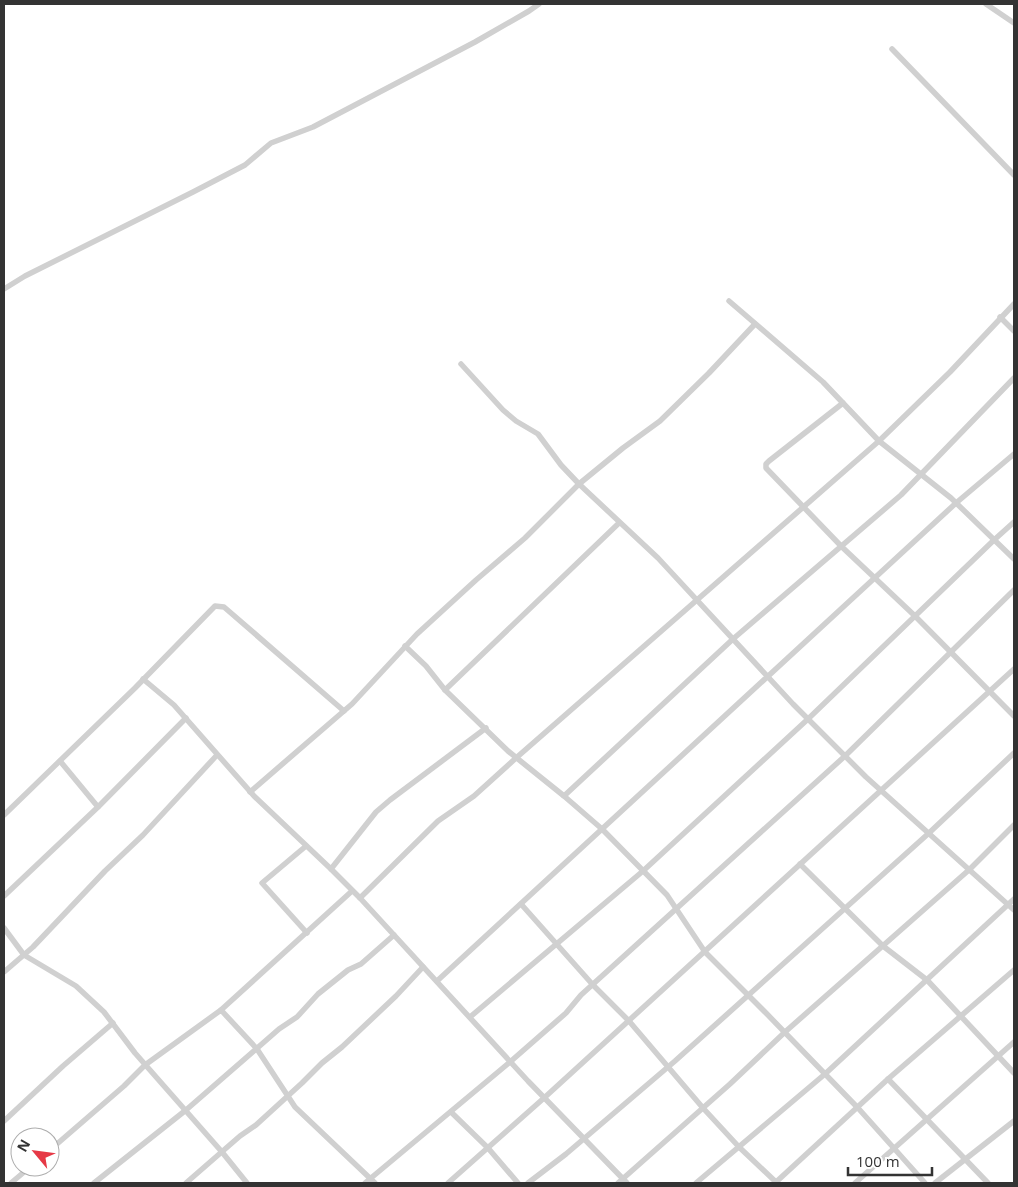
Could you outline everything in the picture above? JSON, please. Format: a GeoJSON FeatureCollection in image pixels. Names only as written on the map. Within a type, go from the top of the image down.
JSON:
{"type":"FeatureCollection","features":[{"type":"Feature","properties":{"kind":"street"},"geometry":{"type":"LineString","coordinates":[[525,4],[529,12]]}},
{"type":"Feature","properties":{"kind":"street"},"geometry":{"type":"LineString","coordinates":[[4,289],[25,276],[245,165],[271,143],[313,128],[529,12],[539,4]]}},
{"type":"Feature","properties":{"kind":"street"},"geometry":{"type":"LineString","coordinates":[[986,4],[1014,23]]}},
{"type":"Feature","properties":{"kind":"street"},"geometry":{"type":"LineString","coordinates":[[892,49],[1014,175]]}},
{"type":"Feature","properties":{"kind":"street"},"geometry":{"type":"LineString","coordinates":[[729,301],[823,382],[879,441],[956,503],[1014,559]]}},
{"type":"Feature","properties":{"kind":"street"},"geometry":{"type":"LineString","coordinates":[[360,898],[438,821],[474,796],[879,441],[950,372],[1014,304]]}},
{"type":"Feature","properties":{"kind":"street"},"geometry":{"type":"LineString","coordinates":[[1000,317],[1014,331]]}},
{"type":"Feature","properties":{"kind":"street"},"geometry":{"type":"LineString","coordinates":[[250,792],[344,711],[405,646],[524,538],[579,484],[660,421],[709,374],[755,324]]}},
{"type":"Feature","properties":{"kind":"street"},"geometry":{"type":"LineString","coordinates":[[461,364],[516,422],[538,434],[561,465],[579,484],[658,558],[845,756],[881,791],[1014,910]]}},
{"type":"Feature","properties":{"kind":"street"},"geometry":{"type":"LineString","coordinates":[[564,796],[734,639],[901,495],[1014,378]]}},
{"type":"Feature","properties":{"kind":"street"},"geometry":{"type":"LineString","coordinates":[[843,403],[766,464],[766,468],[842,547],[915,616],[1014,716]]}},
{"type":"Feature","properties":{"kind":"street"},"geometry":{"type":"LineString","coordinates":[[437,981],[956,503],[1014,454]]}},
{"type":"Feature","properties":{"kind":"street"},"geometry":{"type":"LineString","coordinates":[[470,1018],[642,871],[808,719],[1014,522]]}},
{"type":"Feature","properties":{"kind":"street"},"geometry":{"type":"LineString","coordinates":[[445,690],[620,523]]}},
{"type":"Feature","properties":{"kind":"street"},"geometry":{"type":"LineString","coordinates":[[221,1010],[257,1049],[295,1107],[370,1182],[566,1012],[581,995],[845,756],[1014,590]]}},
{"type":"Feature","properties":{"kind":"street"},"geometry":{"type":"LineString","coordinates":[[4,815],[215,606],[224,606],[344,711]]}},
{"type":"Feature","properties":{"kind":"street"},"geometry":{"type":"LineString","coordinates":[[405,646],[426,666],[445,690],[516,758],[564,796],[602,830],[667,895],[705,952],[858,1108],[925,1183]]}},
{"type":"Feature","properties":{"kind":"street"},"geometry":{"type":"LineString","coordinates":[[448,1183],[705,952],[1014,668]]}},
{"type":"Feature","properties":{"kind":"street"},"geometry":{"type":"LineString","coordinates":[[143,679],[162,694],[186,718],[250,792],[360,898],[510,1062],[625,1181]]}},
{"type":"Feature","properties":{"kind":"street"},"geometry":{"type":"LineString","coordinates":[[4,896],[98,807],[186,718]]}},
{"type":"Feature","properties":{"kind":"street"},"geometry":{"type":"LineString","coordinates":[[331,868],[376,812],[486,728]]}},
{"type":"Feature","properties":{"kind":"street"},"geometry":{"type":"LineString","coordinates":[[528,1183],[584,1139],[667,1067],[929,833],[1014,752]]}},
{"type":"Feature","properties":{"kind":"street"},"geometry":{"type":"LineString","coordinates":[[4,972],[24,955],[105,871],[143,835],[217,756]]}},
{"type":"Feature","properties":{"kind":"street"},"geometry":{"type":"LineString","coordinates":[[60,761],[98,807]]}},
{"type":"Feature","properties":{"kind":"street"},"geometry":{"type":"LineString","coordinates":[[618,1183],[625,1181],[784,1032],[970,869],[1014,825]]}},
{"type":"Feature","properties":{"kind":"street"},"geometry":{"type":"LineString","coordinates":[[306,846],[262,883],[307,933]]}},
{"type":"Feature","properties":{"kind":"street"},"geometry":{"type":"LineString","coordinates":[[800,864],[883,946],[926,980],[1014,1073]]}},
{"type":"Feature","properties":{"kind":"street"},"geometry":{"type":"LineString","coordinates":[[60,1141],[124,1086],[145,1065],[221,1010],[352,891]]}},
{"type":"Feature","properties":{"kind":"street"},"geometry":{"type":"LineString","coordinates":[[696,1183],[825,1074],[1014,899]]}},
{"type":"Feature","properties":{"kind":"street"},"geometry":{"type":"LineString","coordinates":[[520,904],[628,1022],[703,1108],[776,1183],[888,1079],[1014,970]]}},
{"type":"Feature","properties":{"kind":"street"},"geometry":{"type":"LineString","coordinates":[[4,928],[24,955],[76,986],[104,1012],[145,1065],[186,1110],[247,1183]]}},
{"type":"Feature","properties":{"kind":"street"},"geometry":{"type":"LineString","coordinates":[[94,1183],[186,1110],[279,1029],[297,1017],[318,994],[348,970],[361,964],[394,936]]}},
{"type":"Feature","properties":{"kind":"street"},"geometry":{"type":"LineString","coordinates":[[186,1183],[240,1136],[256,1125],[366,1025],[423,967]]}},
{"type":"Feature","properties":{"kind":"street"},"geometry":{"type":"LineString","coordinates":[[4,1121],[113,1023]]}},
{"type":"Feature","properties":{"kind":"street"},"geometry":{"type":"LineString","coordinates":[[855,1183],[1014,1042]]}},
{"type":"Feature","properties":{"kind":"street"},"geometry":{"type":"LineString","coordinates":[[888,1079],[988,1183]]}},
{"type":"Feature","properties":{"kind":"street"},"geometry":{"type":"LineString","coordinates":[[451,1112],[488,1148],[518,1183]]}},
{"type":"Feature","properties":{"kind":"street"},"geometry":{"type":"LineString","coordinates":[[935,1183],[1014,1121]]}}]}
